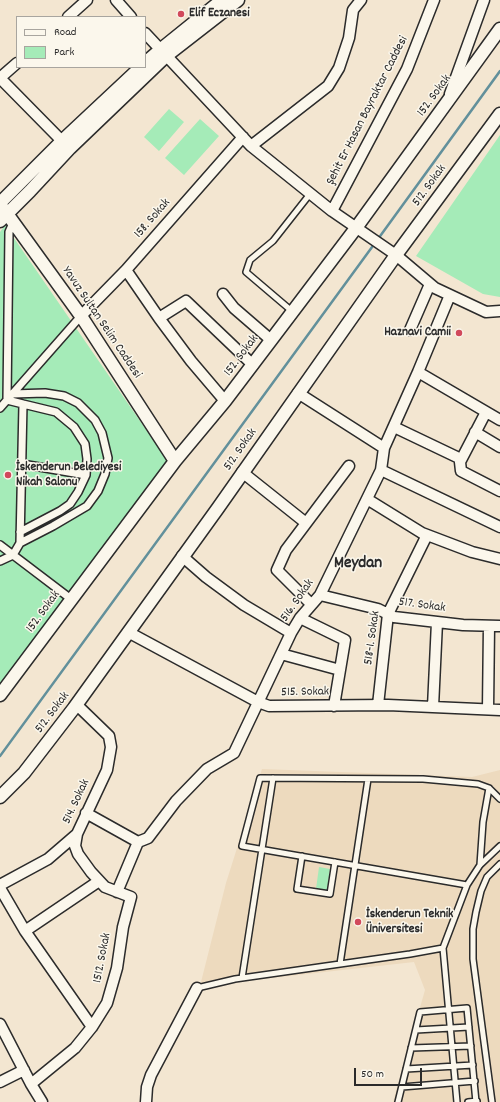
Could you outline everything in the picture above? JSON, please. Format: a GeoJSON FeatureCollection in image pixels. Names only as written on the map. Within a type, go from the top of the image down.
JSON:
{"type":"FeatureCollection","features":[{"type":"Feature","properties":{"kind":"street"},"geometry":{"type":"LineString","coordinates":[[69,16],[87,0]]}},
{"type":"Feature","properties":{"kind":"street"},"geometry":{"type":"LineString","coordinates":[[116,0],[130,16]]}},
{"type":"Feature","properties":{"kind":"street"},"geometry":{"type":"LineString","coordinates":[[10,397],[9,232],[7,219],[70,148],[163,53],[222,0]]}},
{"type":"Feature","properties":{"kind":"street"},"geometry":{"type":"LineString","coordinates":[[146,63],[238,0]]}},
{"type":"Feature","properties":{"kind":"street"},"geometry":{"type":"LineString","coordinates":[[251,146],[328,86],[339,68],[348,38],[353,10],[361,0]]}},
{"type":"Feature","properties":{"kind":"street","name":"Şehit Er Hasan Bayraktar Caddesi"},"geometry":{"type":"LineString","coordinates":[[332,211],[407,69],[434,0]]}},
{"type":"Feature","properties":{"kind":"street"},"geometry":{"type":"LineString","coordinates":[[446,103],[484,0]]}},
{"type":"Feature","properties":{"kind":"street","name":"152. Sokak"},"geometry":{"type":"LineString","coordinates":[[0,695],[175,461],[225,401],[293,312],[356,228],[500,29]]}},
{"type":"Feature","properties":{"kind":"street"},"geometry":{"type":"LineString","coordinates":[[146,34],[251,146],[310,194],[396,255],[435,288],[486,312],[500,311]]}},
{"type":"Feature","properties":{"kind":"street"},"geometry":{"type":"LineString","coordinates":[[16,64],[0,78],[62,141]]}},
{"type":"Feature","properties":{"kind":"street"},"geometry":{"type":"LineString","coordinates":[[0,204],[62,141],[140,68]]}},
{"type":"Feature","properties":{"kind":"street","name":"512. Sokak"},"geometry":{"type":"LineString","coordinates":[[0,797],[24,773],[77,705],[396,255],[500,114]]}},
{"type":"Feature","properties":{"kind":"street","name":"158. Sokak"},"geometry":{"type":"LineString","coordinates":[[81,316],[126,270],[242,137]]}},
{"type":"Feature","properties":{"kind":"street","name":"Yavuz Sultan Selim Caddesi"},"geometry":{"type":"LineString","coordinates":[[0,204],[7,219],[81,316],[175,461]]}},
{"type":"Feature","properties":{"kind":"street"},"geometry":{"type":"LineString","coordinates":[[126,270],[159,318],[225,401]]}},
{"type":"Feature","properties":{"kind":"street"},"geometry":{"type":"LineString","coordinates":[[410,330],[430,284]]}},
{"type":"Feature","properties":{"kind":"street"},"geometry":{"type":"LineString","coordinates":[[223,294],[234,308],[271,340]]}},
{"type":"Feature","properties":{"kind":"street","name":"516. Sokak"},"geometry":{"type":"LineString","coordinates":[[138,842],[148,838],[176,801],[207,769],[234,753],[291,633],[300,618],[320,595],[381,470],[384,448],[450,295]]}},
{"type":"Feature","properties":{"kind":"street"},"geometry":{"type":"LineString","coordinates":[[159,318],[186,301],[253,365]]}},
{"type":"Feature","properties":{"kind":"street"},"geometry":{"type":"LineString","coordinates":[[0,408],[81,316]]}},
{"type":"Feature","properties":{"kind":"street"},"geometry":{"type":"LineString","coordinates":[[418,372],[500,420]]}},
{"type":"Feature","properties":{"kind":"street"},"geometry":{"type":"LineString","coordinates":[[10,397],[45,393],[64,396],[78,403],[95,420],[102,433],[108,458],[105,474],[98,491],[87,506],[20,543]]}},
{"type":"Feature","properties":{"kind":"street"},"geometry":{"type":"LineString","coordinates":[[298,393],[384,448]]}},
{"type":"Feature","properties":{"kind":"street"},"geometry":{"type":"LineString","coordinates":[[10,397],[23,404],[56,412],[74,427],[85,444],[87,459],[86,475],[78,492],[70,504],[60,511],[20,532]]}},
{"type":"Feature","properties":{"kind":"street"},"geometry":{"type":"LineString","coordinates":[[0,562],[13,555],[20,543],[23,404]]}},
{"type":"Feature","properties":{"kind":"street"},"geometry":{"type":"LineString","coordinates":[[486,412],[461,459],[461,471],[500,491]]}},
{"type":"Feature","properties":{"kind":"street"},"geometry":{"type":"LineString","coordinates":[[394,427],[461,459]]}},
{"type":"Feature","properties":{"kind":"street"},"geometry":{"type":"LineString","coordinates":[[475,432],[500,447]]}},
{"type":"Feature","properties":{"kind":"street"},"geometry":{"type":"LineString","coordinates":[[22,464],[86,475]]}},
{"type":"Feature","properties":{"kind":"street"},"geometry":{"type":"LineString","coordinates":[[311,604],[277,570],[286,550],[349,466]]}},
{"type":"Feature","properties":{"kind":"street"},"geometry":{"type":"LineString","coordinates":[[381,470],[500,527]]}},
{"type":"Feature","properties":{"kind":"street"},"geometry":{"type":"LineString","coordinates":[[242,472],[306,523]]}},
{"type":"Feature","properties":{"kind":"street"},"geometry":{"type":"LineString","coordinates":[[367,499],[427,535],[472,552],[500,559]]}},
{"type":"Feature","properties":{"kind":"street","name":"518-1. Sokak"},"geometry":{"type":"LineString","coordinates":[[378,705],[388,614],[427,535]]}},
{"type":"Feature","properties":{"kind":"street"},"geometry":{"type":"LineString","coordinates":[[0,545],[71,599]]}},
{"type":"Feature","properties":{"kind":"street"},"geometry":{"type":"LineString","coordinates":[[182,556],[206,577],[244,605],[291,633]]}},
{"type":"Feature","properties":{"kind":"street","name":"517. Sokak"},"geometry":{"type":"LineString","coordinates":[[320,595],[378,609],[394,617],[463,625],[500,626]]}},
{"type":"Feature","properties":{"kind":"street"},"geometry":{"type":"LineString","coordinates":[[300,618],[345,640],[334,706]]}},
{"type":"Feature","properties":{"kind":"street"},"geometry":{"type":"LineString","coordinates":[[433,707],[437,622]]}},
{"type":"Feature","properties":{"kind":"street"},"geometry":{"type":"LineString","coordinates":[[488,626],[488,709]]}},
{"type":"Feature","properties":{"kind":"street","name":"515. Sokak"},"geometry":{"type":"LineString","coordinates":[[128,632],[258,702],[269,706],[378,705],[500,710]]}},
{"type":"Feature","properties":{"kind":"street"},"geometry":{"type":"LineString","coordinates":[[281,654],[340,670]]}},
{"type":"Feature","properties":{"kind":"street","name":"514. Sokak"},"geometry":{"type":"LineString","coordinates":[[0,885],[48,859],[61,850],[77,834],[107,770],[111,747],[109,736],[77,705]]}},
{"type":"Feature","properties":{"kind":"street"},"geometry":{"type":"LineString","coordinates":[[86,813],[138,842],[117,892]]}},
{"type":"Feature","properties":{"kind":"street","name":"1512. Sokak"},"geometry":{"type":"LineString","coordinates":[[31,1084],[75,1048],[92,1027],[107,1004],[117,968],[123,927],[131,897],[106,887],[99,881],[78,854],[75,846],[77,834]]}},
{"type":"Feature","properties":{"kind":"street"},"geometry":{"type":"LineString","coordinates":[[25,931],[99,881]]}},
{"type":"Feature","properties":{"kind":"street"},"geometry":{"type":"LineString","coordinates":[[0,888],[25,931],[92,1027]]}},
{"type":"Feature","properties":{"kind":"street"},"geometry":{"type":"LineString","coordinates":[[146,1102],[147,1087],[151,1075],[197,988]]}},
{"type":"Feature","properties":{"kind":"street"},"geometry":{"type":"LineString","coordinates":[[0,1024],[42,1102]]}},
{"type":"Feature","properties":{"kind":"street"},"geometry":{"type":"LineString","coordinates":[[0,1082],[24,1070]]}},
{"type":"Feature","properties":{"kind":"lane"},"geometry":{"type":"LineString","coordinates":[[293,312],[246,272],[250,260],[273,241],[310,194]]}},
{"type":"Feature","properties":{"kind":"lane"},"geometry":{"type":"LineString","coordinates":[[467,885],[242,846],[260,778],[430,780],[478,784],[489,788],[500,799]]}},
{"type":"Feature","properties":{"kind":"lane"},"geometry":{"type":"LineString","coordinates":[[242,978],[273,778]]}},
{"type":"Feature","properties":{"kind":"lane"},"geometry":{"type":"LineString","coordinates":[[340,964],[368,779]]}},
{"type":"Feature","properties":{"kind":"lane"},"geometry":{"type":"LineString","coordinates":[[480,865],[483,822],[489,788]]}},
{"type":"Feature","properties":{"kind":"lane"},"geometry":{"type":"LineString","coordinates":[[457,1102],[443,948],[467,885],[480,865],[500,846]]}},
{"type":"Feature","properties":{"kind":"lane"},"geometry":{"type":"LineString","coordinates":[[302,856],[297,889],[330,894],[335,862]]}},
{"type":"Feature","properties":{"kind":"lane"},"geometry":{"type":"LineString","coordinates":[[492,1102],[473,960],[473,929],[481,891],[487,877],[500,864]]}},
{"type":"Feature","properties":{"kind":"lane"},"geometry":{"type":"LineString","coordinates":[[197,988],[242,978],[443,948]]}},
{"type":"Feature","properties":{"kind":"lane"},"geometry":{"type":"LineString","coordinates":[[398,1102],[420,1012],[467,1008],[476,1102],[468,1102]]}},
{"type":"Feature","properties":{"kind":"lane"},"geometry":{"type":"LineString","coordinates":[[416,1030],[469,1027]]}},
{"type":"Feature","properties":{"kind":"lane"},"geometry":{"type":"LineString","coordinates":[[411,1048],[471,1046]]}},
{"type":"Feature","properties":{"kind":"lane"},"geometry":{"type":"LineString","coordinates":[[406,1069],[473,1065]]}},
{"type":"Feature","properties":{"kind":"lane"},"geometry":{"type":"LineString","coordinates":[[402,1087],[475,1081]]}},
{"type":"Feature","properties":{"kind":"shaded area","name":"İskenderun Teknik Üniversitesi"},"geometry":{"type":"Polygon","coordinates":[[[262,769],[472,777],[500,770],[500,1102],[393,1102],[425,990],[414,962],[200,986],[226,883],[262,769]]]}},
{"type":"Feature","properties":{"kind":"green space"},"geometry":{"type":"Polygon","coordinates":[[[169,109],[184,122],[159,151],[144,137],[169,109]]]}},
{"type":"Feature","properties":{"kind":"green space"},"geometry":{"type":"Polygon","coordinates":[[[200,119],[219,136],[184,175],[165,158],[200,119]]]}},
{"type":"Feature","properties":{"kind":"green space"},"geometry":{"type":"Polygon","coordinates":[[[500,135],[500,297],[483,294],[416,256],[500,135]]]}},
{"type":"Feature","properties":{"kind":"green space"},"geometry":{"type":"Polygon","coordinates":[[[5,225],[169,463],[0,684],[0,232],[5,225]]]}},
{"type":"Feature","properties":{"kind":"green space"},"geometry":{"type":"Polygon","coordinates":[[[319,867],[330,869],[327,891],[316,889],[319,867]]]}},
{"type":"Feature","properties":{"kind":"waterway"},"geometry":{"type":"LineString","coordinates":[[378,239],[500,71]]}},
{"type":"Feature","properties":{"kind":"waterway"},"geometry":{"type":"LineString","coordinates":[[0,756],[375,243]]}},
{"type":"Feature","properties":{"kind":"place","name":"Elif Eczanesi"},"geometry":{"type":"Point","coordinates":[181,14]}},
{"type":"Feature","properties":{"kind":"place","name":"Haznavi Camii"},"geometry":{"type":"Point","coordinates":[459,333]}},
{"type":"Feature","properties":{"kind":"place","name":"İskenderun Belediyesi Nikah Salonu"},"geometry":{"type":"Point","coordinates":[8,475]}},
{"type":"Feature","properties":{"kind":"place","name":"İskenderun Teknik Üniversitesi"},"geometry":{"type":"Point","coordinates":[358,922]}},
{"type":"Feature","properties":{"kind":"district","name":"Meydan"},"geometry":{"type":"Point","coordinates":[358,565]}}]}
